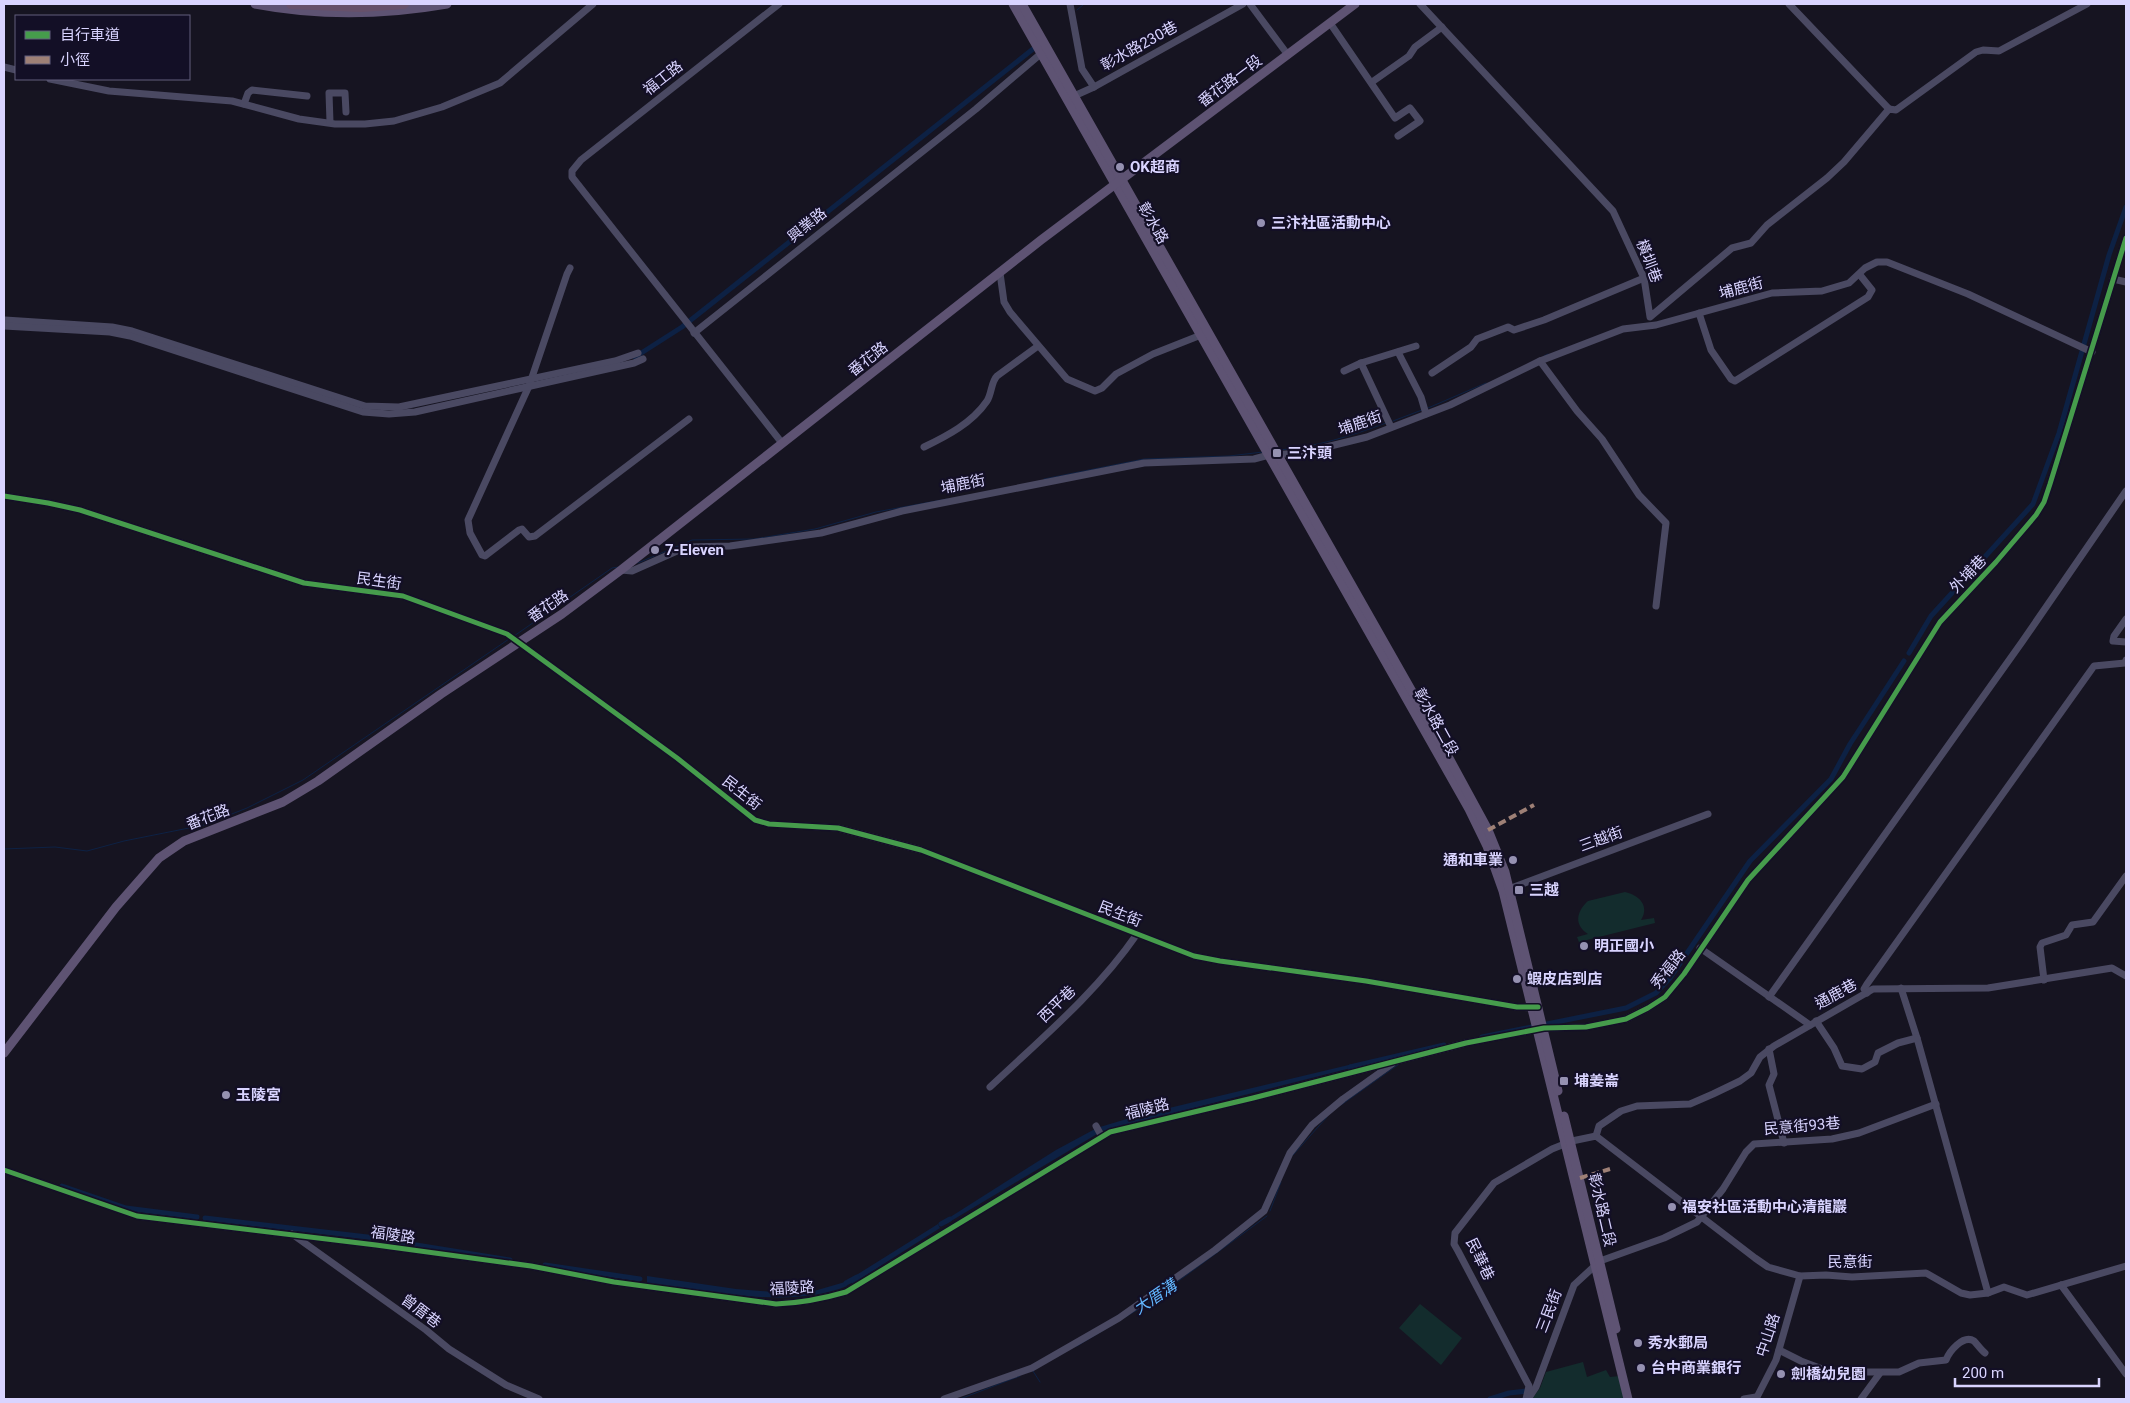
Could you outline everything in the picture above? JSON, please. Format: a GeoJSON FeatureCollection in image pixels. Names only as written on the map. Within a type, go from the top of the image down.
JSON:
{"type":"FeatureCollection","features":[{"type":"Feature","properties":{"kind":"highway"},"geometry":{"type":"LineString","coordinates":[[291,4],[361,7],[404,4]]}},
{"type":"Feature","properties":{"kind":"main road"},"geometry":{"type":"LineString","coordinates":[[255,4],[332,12],[400,11],[447,4]]}},
{"type":"Feature","properties":{"kind":"main road","name":"彰水路"},"geometry":{"type":"LineString","coordinates":[[1013,4],[1074,96],[1118,182],[1201,335],[1273,455]]}},
{"type":"Feature","properties":{"kind":"main road","name":"彰水路"},"geometry":{"type":"LineString","coordinates":[[1022,4],[1044,51],[1273,455]]}},
{"type":"Feature","properties":{"kind":"main road","name":"番花路一段"},"geometry":{"type":"LineString","coordinates":[[1118,182],[1355,4]]}},
{"type":"Feature","properties":{"kind":"main road","name":"番花路"},"geometry":{"type":"LineString","coordinates":[[4,1053],[116,906],[159,858],[184,841],[283,802],[311,785],[518,642],[562,614],[1118,182]]}},
{"type":"Feature","properties":{"kind":"main road","name":"彰水路二段"},"geometry":{"type":"LineString","coordinates":[[1273,455],[1427,727],[1488,846],[1507,890],[1534,1008],[1560,1100],[1568,1142],[1628,1399]]}},
{"type":"Feature","properties":{"kind":"main road","name":"彰水路二段"},"geometry":{"type":"LineString","coordinates":[[1597,1263],[1633,1399]]}},
{"type":"Feature","properties":{"kind":"street"},"geometry":{"type":"LineString","coordinates":[[55,80],[109,91],[222,100],[299,118],[335,124],[394,122],[442,107],[500,83],[593,4]]}},
{"type":"Feature","properties":{"kind":"street","name":"福工路"},"geometry":{"type":"LineString","coordinates":[[694,332],[572,178],[572,171],[581,160],[778,4]]}},
{"type":"Feature","properties":{"kind":"street"},"geometry":{"type":"LineString","coordinates":[[1070,4],[1082,69],[1094,87]]}},
{"type":"Feature","properties":{"kind":"street","name":"彰水路230巷"},"geometry":{"type":"LineString","coordinates":[[1074,96],[1094,87],[1244,4]]}},
{"type":"Feature","properties":{"kind":"street"},"geometry":{"type":"LineString","coordinates":[[1250,4],[1288,55]]}},
{"type":"Feature","properties":{"kind":"street","name":"橫圳巷"},"geometry":{"type":"LineString","coordinates":[[1420,4],[1613,211],[1644,278],[1650,317],[1732,248],[1751,243],[1767,225],[1827,178],[1844,162],[1888,109],[1896,110],[1976,52],[1983,50],[2000,51],[2087,4]]}},
{"type":"Feature","properties":{"kind":"street"},"geometry":{"type":"LineString","coordinates":[[1789,4],[1888,109]]}},
{"type":"Feature","properties":{"kind":"street"},"geometry":{"type":"LineString","coordinates":[[1330,23],[1395,118],[1410,108],[1420,121],[1398,136]]}},
{"type":"Feature","properties":{"kind":"street"},"geometry":{"type":"LineString","coordinates":[[1372,82],[1408,56],[1415,47],[1442,27]]}},
{"type":"Feature","properties":{"kind":"street","name":"興業路"},"geometry":{"type":"LineString","coordinates":[[694,332],[976,109],[1044,51]]}},
{"type":"Feature","properties":{"kind":"street"},"geometry":{"type":"LineString","coordinates":[[244,104],[248,93],[252,90],[308,96]]}},
{"type":"Feature","properties":{"kind":"street"},"geometry":{"type":"LineString","coordinates":[[330,122],[330,93],[345,93],[346,112]]}},
{"type":"Feature","properties":{"kind":"street","name":"外埔巷"},"geometry":{"type":"LineString","coordinates":[[1774,851],[1823,801],[1843,777],[1940,622],[1996,562],[2036,515],[2047,493],[2126,238]]}},
{"type":"Feature","properties":{"kind":"street","name":"埔鹿街"},"geometry":{"type":"LineString","coordinates":[[621,570],[632,571],[686,547],[730,546],[821,533],[902,511],[1144,463],[1254,459],[1332,447],[1367,437],[1426,414],[1482,391],[1540,361],[1623,329],[1656,325],[1772,293],[1822,291],[1849,283],[1860,275],[1865,268],[1877,262],[1887,262],[1968,294],[2092,352]]}},
{"type":"Feature","properties":{"kind":"street"},"geometry":{"type":"LineString","coordinates":[[570,268],[531,383],[468,520],[470,533],[482,555],[485,556],[519,530],[522,529],[531,538],[535,536],[689,419]]}},
{"type":"Feature","properties":{"kind":"street"},"geometry":{"type":"LineString","coordinates":[[1000,273],[1004,302],[1010,312],[1067,379],[1095,391],[1102,388],[1116,374],[1153,354],[1201,335]]}},
{"type":"Feature","properties":{"kind":"street"},"geometry":{"type":"LineString","coordinates":[[1699,313],[1711,350],[1735,382],[1868,297],[1872,290],[1860,275]]}},
{"type":"Feature","properties":{"kind":"street"},"geometry":{"type":"LineString","coordinates":[[1432,373],[1471,347],[1477,339],[1508,327],[1514,330],[1544,320],[1644,278]]}},
{"type":"Feature","properties":{"kind":"street"},"geometry":{"type":"LineString","coordinates":[[2113,279],[2126,282]]}},
{"type":"Feature","properties":{"kind":"street"},"geometry":{"type":"LineString","coordinates":[[4,323],[112,327],[132,331],[365,406],[399,407],[531,383],[640,356]]}},
{"type":"Feature","properties":{"kind":"street"},"geometry":{"type":"LineString","coordinates":[[694,332],[782,444]]}},
{"type":"Feature","properties":{"kind":"street"},"geometry":{"type":"LineString","coordinates":[[924,447],[954,432],[984,406],[990,396],[995,378],[1038,346]]}},
{"type":"Feature","properties":{"kind":"street"},"geometry":{"type":"LineString","coordinates":[[1344,371],[1361,363],[1416,346]]}},
{"type":"Feature","properties":{"kind":"street"},"geometry":{"type":"LineString","coordinates":[[1398,352],[1420,397],[1426,414]]}},
{"type":"Feature","properties":{"kind":"street"},"geometry":{"type":"LineString","coordinates":[[1540,361],[1577,411],[1602,439],[1638,494],[1666,523],[1656,606]]}},
{"type":"Feature","properties":{"kind":"street"},"geometry":{"type":"LineString","coordinates":[[1361,363],[1391,427]]}},
{"type":"Feature","properties":{"kind":"street"},"geometry":{"type":"LineString","coordinates":[[1769,997],[2022,642],[2126,491]]}},
{"type":"Feature","properties":{"kind":"street","name":"民生街"},"geometry":{"type":"LineString","coordinates":[[4,496],[80,510],[304,584],[403,596],[507,634],[677,758],[755,820],[769,824],[838,828],[921,850],[1194,956],[1366,980],[1534,1008]]}},
{"type":"Feature","properties":{"kind":"street"},"geometry":{"type":"LineString","coordinates":[[2126,618],[2114,636],[2113,641],[2126,642]]}},
{"type":"Feature","properties":{"kind":"street"},"geometry":{"type":"LineString","coordinates":[[1867,992],[1864,989],[1867,984],[2094,666],[2125,663],[2126,660]]}},
{"type":"Feature","properties":{"kind":"street","name":"三越街"},"geometry":{"type":"LineString","coordinates":[[1507,890],[1708,814]]}},
{"type":"Feature","properties":{"kind":"street","name":"秀福路"},"geometry":{"type":"LineString","coordinates":[[1539,1026],[1594,1025],[1626,1019],[1648,1008],[1665,996],[1684,974],[1748,880],[1774,851]]}},
{"type":"Feature","properties":{"kind":"street"},"geometry":{"type":"LineString","coordinates":[[2044,980],[2040,948],[2042,943],[2066,935],[2072,925],[2093,922],[2126,876]]}},
{"type":"Feature","properties":{"kind":"street","name":"西平巷"},"geometry":{"type":"LineString","coordinates":[[990,1087],[1094,986],[1126,951],[1137,934]]}},
{"type":"Feature","properties":{"kind":"street"},"geometry":{"type":"LineString","coordinates":[[1700,948],[1769,997],[1813,1023],[1834,1048],[1842,1066],[1862,1069],[1875,1062],[1878,1053],[1898,1043],[1917,1038]]}},
{"type":"Feature","properties":{"kind":"street","name":"通鹿巷"},"geometry":{"type":"LineString","coordinates":[[1596,1136],[1599,1126],[1621,1111],[1637,1106],[1690,1104],[1740,1081],[1751,1073],[1760,1057],[1769,1049],[1873,989],[1988,988],[2112,968],[2126,976]]}},
{"type":"Feature","properties":{"kind":"street"},"geometry":{"type":"LineString","coordinates":[[1901,988],[1936,1104],[1988,1293]]}},
{"type":"Feature","properties":{"kind":"street","name":"福陵路"},"geometry":{"type":"LineString","coordinates":[[4,1170],[137,1216],[292,1234],[531,1266],[623,1283],[776,1304],[800,1303],[815,1301],[846,1292],[1102,1135],[1154,1120],[1253,1098],[1396,1060],[1539,1026]]}},
{"type":"Feature","properties":{"kind":"street"},"geometry":{"type":"LineString","coordinates":[[1769,1049],[1774,1074],[1769,1085],[1784,1143]]}},
{"type":"Feature","properties":{"kind":"street"},"geometry":{"type":"LineString","coordinates":[[944,1399],[1032,1368],[1119,1318],[1215,1250],[1264,1211],[1290,1153],[1312,1125],[1343,1099],[1396,1060]]}},
{"type":"Feature","properties":{"kind":"street","name":"民意街93巷"},"geometry":{"type":"LineString","coordinates":[[1702,1216],[1723,1189],[1746,1152],[1754,1144],[1832,1139],[1859,1133],[1936,1104]]}},
{"type":"Feature","properties":{"kind":"street"},"geometry":{"type":"LineString","coordinates":[[1096,1126],[1102,1135]]}},
{"type":"Feature","properties":{"kind":"street"},"geometry":{"type":"LineString","coordinates":[[1568,1142],[1596,1136]]}},
{"type":"Feature","properties":{"kind":"street","name":"民意街"},"geometry":{"type":"LineString","coordinates":[[1596,1136],[1768,1267],[1800,1276],[1852,1277],[1926,1273],[1961,1293],[1970,1295],[1988,1293],[2004,1287],[2027,1295],[2126,1266]]}},
{"type":"Feature","properties":{"kind":"street","name":"民華巷"},"geometry":{"type":"LineString","coordinates":[[1527,1399],[1529,1386],[1454,1244],[1455,1233],[1494,1184],[1568,1142]]}},
{"type":"Feature","properties":{"kind":"street","name":"三民街"},"geometry":{"type":"LineString","coordinates":[[1527,1399],[1536,1387],[1574,1285],[1597,1263],[1684,1230],[1697,1222],[1702,1216]]}},
{"type":"Feature","properties":{"kind":"street","name":"曾厝巷"},"geometry":{"type":"LineString","coordinates":[[292,1234],[426,1330],[449,1349],[506,1385],[539,1399]]}},
{"type":"Feature","properties":{"kind":"street","name":"中山路"},"geometry":{"type":"LineString","coordinates":[[1756,1398],[1779,1350],[1800,1276]]}},
{"type":"Feature","properties":{"kind":"street"},"geometry":{"type":"LineString","coordinates":[[2061,1285],[2126,1374]]}},
{"type":"Feature","properties":{"kind":"street"},"geometry":{"type":"LineString","coordinates":[[1779,1350],[1825,1370],[1880,1373],[1899,1372],[1919,1363],[1942,1362],[1946,1360],[1953,1347],[1968,1340],[1973,1341],[1984,1353]]}},
{"type":"Feature","properties":{"kind":"street"},"geometry":{"type":"LineString","coordinates":[[1861,1399],[1880,1373]]}},
{"type":"Feature","properties":{"kind":"street"},"geometry":{"type":"LineString","coordinates":[[1744,1399],[1756,1398]]}},
{"type":"Feature","properties":{"kind":"green space"},"geometry":{"type":"Polygon","coordinates":[[[1625,892],[1639,898],[1642,902],[1644,910],[1641,920],[1654,918],[1655,923],[1579,942],[1577,937],[1588,934],[1580,927],[1578,918],[1584,905],[1588,901],[1625,892]]]}},
{"type":"Feature","properties":{"kind":"green space"},"geometry":{"type":"Polygon","coordinates":[[[1420,1304],[1462,1338],[1441,1365],[1399,1328],[1420,1304]]]}},
{"type":"Feature","properties":{"kind":"green space"},"geometry":{"type":"Polygon","coordinates":[[[1583,1362],[1587,1377],[1606,1370],[1610,1377],[1620,1376],[1625,1399],[1532,1399],[1540,1388],[1546,1372],[1583,1362]]]}},
{"type":"Feature","properties":{"kind":"water"},"geometry":{"type":"Polygon","coordinates":[[[1357,1063],[1355,1067],[1103,1131],[1100,1127],[1140,1115],[1357,1063]]]}},
{"type":"Feature","properties":{"kind":"water"},"geometry":{"type":"Polygon","coordinates":[[[1095,1129],[1097,1134],[946,1224],[944,1221],[1056,1150],[1095,1129]]]}},
{"type":"Feature","properties":{"kind":"water"},"geometry":{"type":"Polygon","coordinates":[[[938,1224],[940,1228],[852,1284],[850,1279],[938,1224]]]}},
{"type":"Feature","properties":{"kind":"water"},"geometry":{"type":"Polygon","coordinates":[[[647,1276],[736,1289],[785,1293],[814,1291],[845,1282],[847,1286],[824,1293],[800,1297],[748,1296],[647,1283],[647,1276]]]}},
{"type":"Feature","properties":{"kind":"waterway"},"geometry":{"type":"LineString","coordinates":[[1077,10],[1084,4]]}},
{"type":"Feature","properties":{"kind":"waterway"},"geometry":{"type":"LineString","coordinates":[[635,357],[682,327],[1033,49]]}},
{"type":"Feature","properties":{"kind":"waterway"},"geometry":{"type":"LineString","coordinates":[[1909,653],[1931,616],[2033,504],[2059,433],[2109,255],[2126,207]]}},
{"type":"Feature","properties":{"kind":"waterway"},"geometry":{"type":"LineString","coordinates":[[1544,356],[1548,354]]}},
{"type":"Feature","properties":{"kind":"waterway"},"geometry":{"type":"LineString","coordinates":[[1428,408],[1486,383]]}},
{"type":"Feature","properties":{"kind":"waterway"},"geometry":{"type":"LineString","coordinates":[[1393,421],[1422,410]]}},
{"type":"Feature","properties":{"kind":"waterway"},"geometry":{"type":"LineString","coordinates":[[1279,450],[1333,440],[1386,423]]}},
{"type":"Feature","properties":{"kind":"waterway"},"geometry":{"type":"LineString","coordinates":[[1044,479],[1144,459],[1229,456],[1263,452]]}},
{"type":"Feature","properties":{"kind":"waterway"},"geometry":{"type":"LineString","coordinates":[[638,563],[692,540],[754,539],[815,529],[876,512],[947,499]]}},
{"type":"Feature","properties":{"kind":"waterway"},"geometry":{"type":"LineString","coordinates":[[514,636],[612,568],[619,567]]}},
{"type":"Feature","properties":{"kind":"waterway"},"geometry":{"type":"LineString","coordinates":[[4,849],[55,847],[87,851],[124,841],[204,825],[247,808],[303,780],[509,639]]}},
{"type":"Feature","properties":{"kind":"waterway"},"geometry":{"type":"LineString","coordinates":[[1482,1037],[1626,1008],[1656,993],[1670,978],[1750,861],[1831,779],[1850,744],[1904,661]]}},
{"type":"Feature","properties":{"kind":"waterway"},"geometry":{"type":"LineString","coordinates":[[1350,1067],[1444,1045]]}},
{"type":"Feature","properties":{"kind":"waterway","name":"大厝溝"},"geometry":{"type":"LineString","coordinates":[[1341,1105],[1399,1064]]}},
{"type":"Feature","properties":{"kind":"waterway","name":"大厝溝"},"geometry":{"type":"LineString","coordinates":[[1293,1155],[1327,1117]]}},
{"type":"Feature","properties":{"kind":"waterway","name":"大厝溝"},"geometry":{"type":"LineString","coordinates":[[1270,1211],[1281,1182]]}},
{"type":"Feature","properties":{"kind":"waterway"},"geometry":{"type":"LineString","coordinates":[[62,1186],[126,1208],[197,1217]]}},
{"type":"Feature","properties":{"kind":"waterway","name":"大厝溝"},"geometry":{"type":"LineString","coordinates":[[1077,1346],[1147,1304],[1267,1216]]}},
{"type":"Feature","properties":{"kind":"waterway"},"geometry":{"type":"LineString","coordinates":[[205,1218],[376,1238]]}},
{"type":"Feature","properties":{"kind":"waterway"},"geometry":{"type":"LineString","coordinates":[[941,1224],[950,1219]]}},
{"type":"Feature","properties":{"kind":"waterway"},"geometry":{"type":"LineString","coordinates":[[385,1240],[510,1260]]}},
{"type":"Feature","properties":{"kind":"waterway"},"geometry":{"type":"LineString","coordinates":[[545,1265],[640,1279]]}},
{"type":"Feature","properties":{"kind":"waterway"},"geometry":{"type":"LineString","coordinates":[[846,1283],[857,1277]]}},
{"type":"Feature","properties":{"kind":"waterway"},"geometry":{"type":"LineString","coordinates":[[1033,1371],[1040,1382]]}},
{"type":"Feature","properties":{"kind":"waterway","name":"大厝溝"},"geometry":{"type":"LineString","coordinates":[[960,1399],[1020,1376]]}},
{"type":"Feature","properties":{"kind":"waterway"},"geometry":{"type":"LineString","coordinates":[[1490,1399],[1509,1393],[1527,1391]]}},
{"type":"Feature","properties":{"kind":"marked path"},"geometry":{"type":"LineString","coordinates":[[1488,830],[1534,805]]}},
{"type":"Feature","properties":{"kind":"marked path"},"geometry":{"type":"LineString","coordinates":[[1580,1178],[1610,1169]]}},
{"type":"Feature","properties":{"kind":"cycle path"},"geometry":{"type":"LineString","coordinates":[[4,1170],[137,1216],[531,1266],[614,1282],[776,1304],[794,1303],[846,1292],[1110,1132],[1253,1098],[1466,1043],[1544,1028],[1586,1027],[1626,1019],[1665,997],[1684,974],[1748,880],[1843,777],[1940,622],[1996,562],[2036,515],[2044,502],[2050,484],[2126,238]]}},
{"type":"Feature","properties":{"kind":"cycle path"},"geometry":{"type":"LineString","coordinates":[[4,496],[80,510],[304,583],[403,596],[507,634],[677,758],[755,820],[769,824],[838,828],[921,850],[1194,956],[1366,981],[1517,1007],[1538,1007]]}},
{"type":"Feature","properties":{"kind":"place","name":"OK超商"},"geometry":{"type":"Point","coordinates":[1120,167]}},
{"type":"Feature","properties":{"kind":"place","name":"三汴社區活動中心"},"geometry":{"type":"Point","coordinates":[1261,223]}},
{"type":"Feature","properties":{"kind":"place","name":"三汴頭"},"geometry":{"type":"Point","coordinates":[1277,453]}},
{"type":"Feature","properties":{"kind":"place","name":"7-Eleven"},"geometry":{"type":"Point","coordinates":[655,550]}},
{"type":"Feature","properties":{"kind":"place","name":"通和車業"},"geometry":{"type":"Point","coordinates":[1513,860]}},
{"type":"Feature","properties":{"kind":"place","name":"三越"},"geometry":{"type":"Point","coordinates":[1519,890]}},
{"type":"Feature","properties":{"kind":"place","name":"明正國小"},"geometry":{"type":"Point","coordinates":[1584,946]}},
{"type":"Feature","properties":{"kind":"place","name":"蝦皮店到店"},"geometry":{"type":"Point","coordinates":[1517,979]}},
{"type":"Feature","properties":{"kind":"place","name":"埔姜崙"},"geometry":{"type":"Point","coordinates":[1564,1081]}},
{"type":"Feature","properties":{"kind":"place","name":"玉陵宮"},"geometry":{"type":"Point","coordinates":[226,1095]}},
{"type":"Feature","properties":{"kind":"place","name":"福安社區活動中心清龍巖"},"geometry":{"type":"Point","coordinates":[1672,1207]}},
{"type":"Feature","properties":{"kind":"place","name":"秀水郵局"},"geometry":{"type":"Point","coordinates":[1638,1343]}},
{"type":"Feature","properties":{"kind":"place","name":"台中商業銀行"},"geometry":{"type":"Point","coordinates":[1641,1368]}},
{"type":"Feature","properties":{"kind":"place","name":"劍橋幼兒園"},"geometry":{"type":"Point","coordinates":[1781,1374]}}]}
